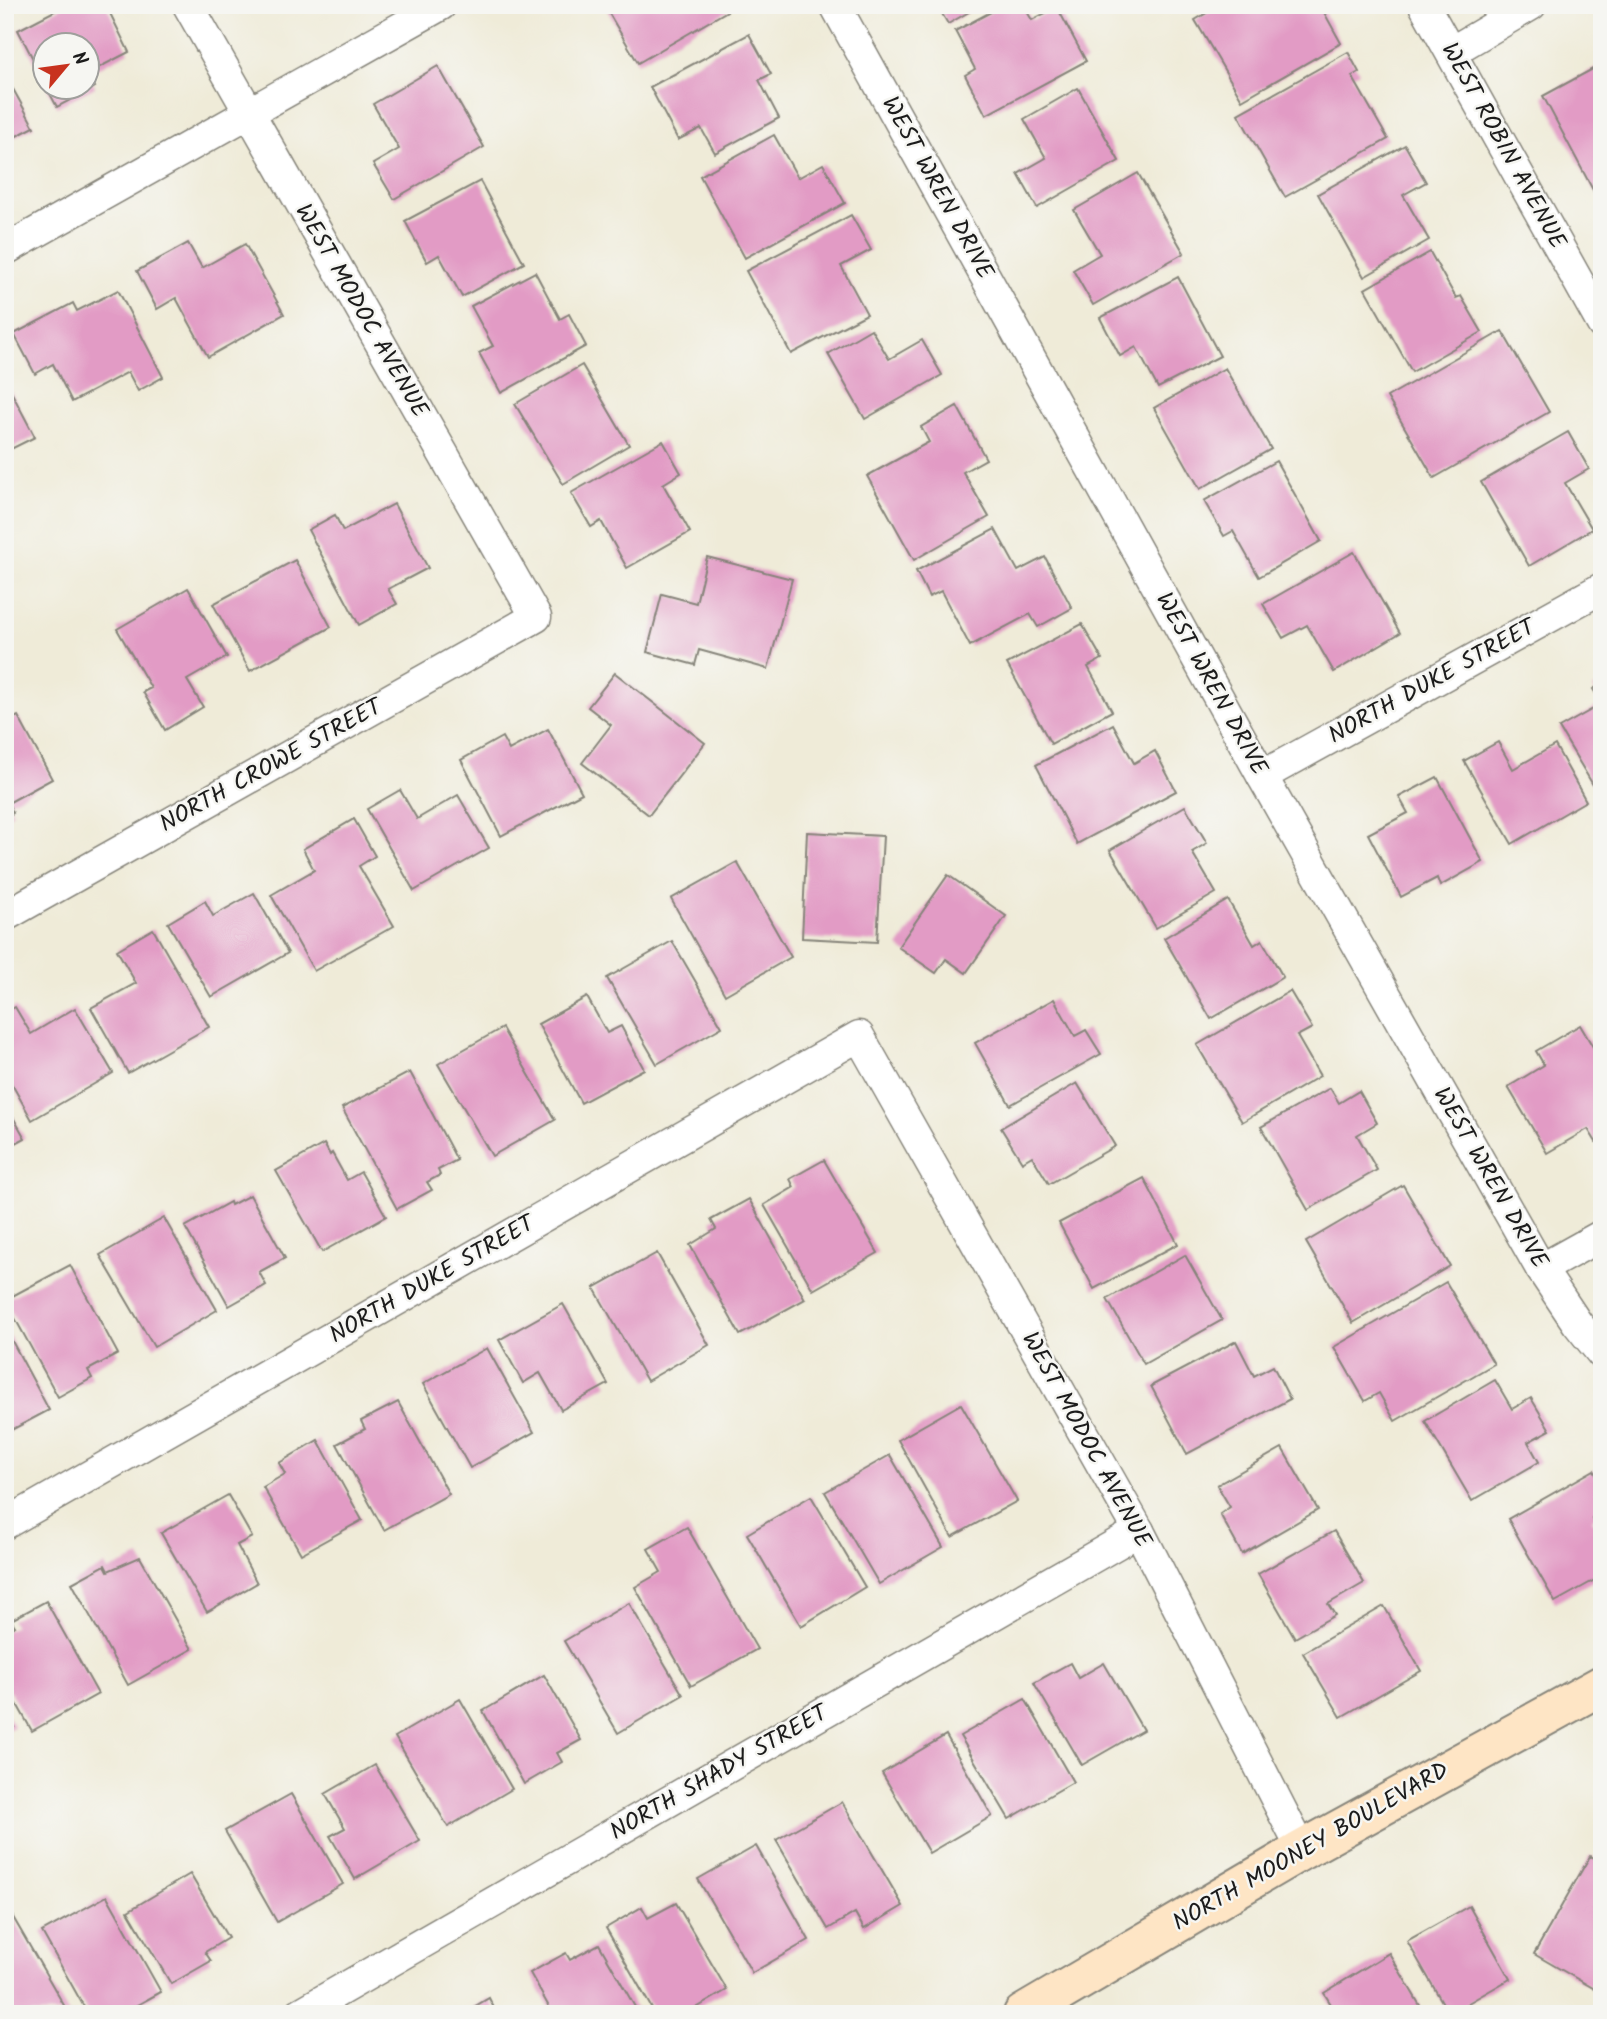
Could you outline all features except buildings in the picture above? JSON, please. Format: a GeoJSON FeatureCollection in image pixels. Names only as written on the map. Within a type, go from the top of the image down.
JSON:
{"type":"FeatureCollection","features":[{"type":"Feature","properties":{"kind":"street","name":"WEST MODOC AVENUE"},"geometry":{"type":"LineString","coordinates":[[188,5],[536,617]]}},
{"type":"Feature","properties":{"kind":"street"},"geometry":{"type":"LineString","coordinates":[[5,250],[441,5]]}},
{"type":"Feature","properties":{"kind":"street","name":"WEST WREN DRIVE"},"geometry":{"type":"LineString","coordinates":[[835,5],[1262,776],[1541,1269],[1577,1323],[1602,1354]]}},
{"type":"Feature","properties":{"kind":"street","name":"WEST ROBIN AVENUE"},"geometry":{"type":"LineString","coordinates":[[1424,5],[1602,324]]}},
{"type":"Feature","properties":{"kind":"street"},"geometry":{"type":"LineString","coordinates":[[1451,52],[1531,5]]}},
{"type":"Feature","properties":{"kind":"street","name":"NORTH DUKE STREET"},"geometry":{"type":"LineString","coordinates":[[1262,776],[1602,588]]}},
{"type":"Feature","properties":{"kind":"street","name":"NORTH CROWE STREET"},"geometry":{"type":"LineString","coordinates":[[5,916],[536,617]]}},
{"type":"Feature","properties":{"kind":"street","name":"WEST MODOC AVENUE"},"geometry":{"type":"LineString","coordinates":[[859,1036],[1139,1531],[1302,1850]]}},
{"type":"Feature","properties":{"kind":"street","name":"NORTH DUKE STREET"},"geometry":{"type":"LineString","coordinates":[[5,1524],[859,1036]]}},
{"type":"Feature","properties":{"kind":"street"},"geometry":{"type":"LineString","coordinates":[[1541,1269],[1602,1235]]}},
{"type":"Feature","properties":{"kind":"street","name":"NORTH SHADY STREET"},"geometry":{"type":"LineString","coordinates":[[299,2014],[1139,1531]]}},
{"type":"Feature","properties":{"kind":"street","name":"NORTH MOONEY BOULEVARD"},"geometry":{"type":"LineString","coordinates":[[1023,2014],[1302,1850],[1602,1685]]}}]}
